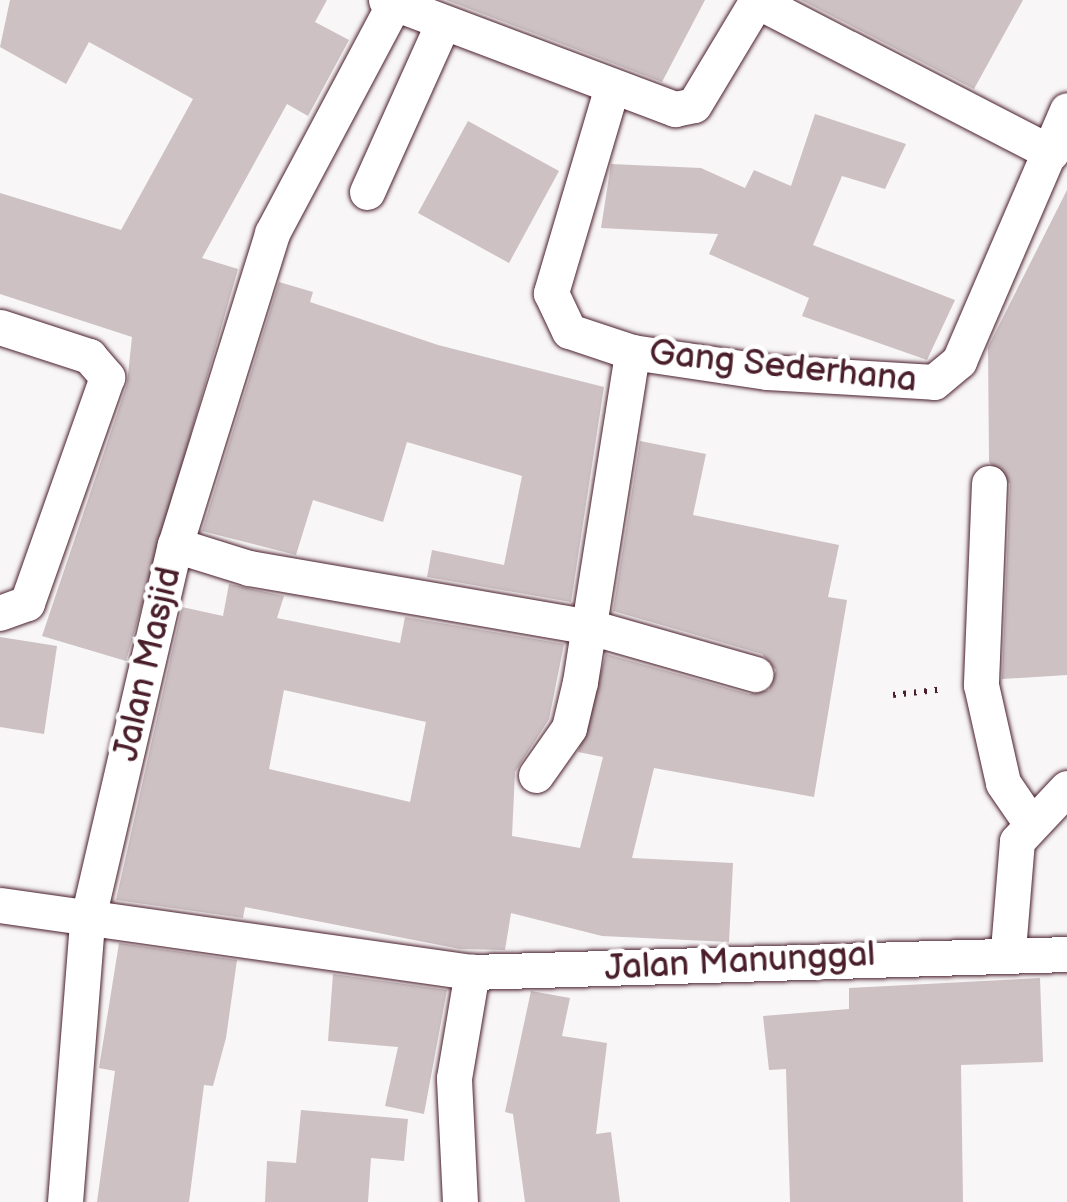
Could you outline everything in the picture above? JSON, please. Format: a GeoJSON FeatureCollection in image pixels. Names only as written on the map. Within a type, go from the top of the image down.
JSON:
{"type":"FeatureCollection","features":[{"type":"Feature","properties":{"kind":"street"},"geometry":{"type":"LineString","coordinates":[[176,545],[272,233],[390,2],[441,27],[655,107],[694,104],[757,0],[1051,154]]}},
{"type":"Feature","properties":{"kind":"street"},"geometry":{"type":"LineString","coordinates":[[367,192],[441,27]]}},
{"type":"Feature","properties":{"kind":"street","name":"Gang Sederhana"},"geometry":{"type":"LineString","coordinates":[[612,90],[551,293],[569,331],[632,352],[767,372],[950,376],[1051,154],[1067,110]]}},
{"type":"Feature","properties":{"kind":"street"},"geometry":{"type":"LineString","coordinates":[[0,327],[88,356],[107,377],[26,603],[0,613]]}},
{"type":"Feature","properties":{"kind":"street"},"geometry":{"type":"LineString","coordinates":[[536,776],[569,728],[590,627],[632,352]]}},
{"type":"Feature","properties":{"kind":"street"},"geometry":{"type":"LineString","coordinates":[[989,483],[982,685],[1003,782],[1029,821]]}},
{"type":"Feature","properties":{"kind":"street","name":"Jalan Masjid"},"geometry":{"type":"LineString","coordinates":[[65,1202],[87,922],[176,545],[249,568],[590,627],[755,674]]}},
{"type":"Feature","properties":{"kind":"street"},"geometry":{"type":"LineString","coordinates":[[1008,950],[1008,874],[1029,821],[1067,788]]}},
{"type":"Feature","properties":{"kind":"street","name":"Jalan Manunggal"},"geometry":{"type":"LineString","coordinates":[[0,905],[87,922],[472,972],[1008,950],[1067,954]]}},
{"type":"Feature","properties":{"kind":"street"},"geometry":{"type":"LineString","coordinates":[[460,1202],[454,1078],[472,972]]}},
{"type":"Feature","properties":{"kind":"path"},"geometry":{"type":"LineString","coordinates":[[894,695],[982,685]]}},
{"type":"Feature","properties":{"kind":"building"},"geometry":{"type":"Polygon","coordinates":[[[10,0],[327,0],[315,22],[349,40],[308,116],[287,104],[202,258],[238,269],[126,661],[42,636],[127,384],[132,337],[0,294],[0,193],[121,230],[193,99],[89,42],[66,84],[0,47],[10,0]]]}},
{"type":"Feature","properties":{"kind":"building"},"geometry":{"type":"Polygon","coordinates":[[[446,0],[705,0],[662,82],[446,0]]]}},
{"type":"Feature","properties":{"kind":"building"},"geometry":{"type":"Polygon","coordinates":[[[801,0],[1023,0],[974,89],[801,0]]]}},
{"type":"Feature","properties":{"kind":"building"},"geometry":{"type":"Polygon","coordinates":[[[815,114],[906,144],[885,189],[842,176],[813,245],[955,300],[927,360],[802,316],[809,298],[709,254],[718,234],[601,228],[611,164],[701,168],[745,188],[754,170],[791,186],[815,114]]]}},
{"type":"Feature","properties":{"kind":"building"},"geometry":{"type":"Polygon","coordinates":[[[468,121],[559,171],[509,263],[418,213],[468,121]]]}},
{"type":"Feature","properties":{"kind":"building"},"geometry":{"type":"Polygon","coordinates":[[[1067,190],[1067,675],[1002,679],[1010,484],[989,462],[988,347],[1067,190]]]}},
{"type":"Feature","properties":{"kind":"building"},"geometry":{"type":"Polygon","coordinates":[[[279,282],[313,292],[310,302],[438,345],[604,387],[571,602],[427,577],[432,550],[504,565],[522,476],[407,442],[383,522],[313,500],[296,555],[202,531],[279,282]]]}},
{"type":"Feature","properties":{"kind":"building"},"geometry":{"type":"Polygon","coordinates":[[[640,441],[706,454],[693,515],[839,545],[828,597],[847,600],[814,797],[654,768],[632,858],[733,863],[729,942],[602,936],[511,913],[505,950],[460,949],[245,907],[243,918],[116,900],[182,607],[223,616],[229,584],[284,596],[277,618],[400,643],[405,617],[564,644],[549,719],[515,772],[512,836],[580,848],[603,757],[578,752],[606,654],[749,694],[769,690],[776,670],[762,654],[613,611],[640,441]],[[284,690],[269,769],[410,802],[426,722],[284,690]]]}},
{"type":"Feature","properties":{"kind":"building"},"geometry":{"type":"Polygon","coordinates":[[[0,637],[57,646],[44,734],[0,727],[0,637]]]}},
{"type":"Feature","properties":{"kind":"building"},"geometry":{"type":"Polygon","coordinates":[[[119,943],[237,960],[226,1038],[213,1086],[204,1085],[189,1202],[97,1202],[115,1071],[99,1068],[119,943]]]}},
{"type":"Feature","properties":{"kind":"building"},"geometry":{"type":"Polygon","coordinates":[[[333,974],[447,990],[424,1114],[385,1106],[398,1047],[328,1041],[333,974]]]}},
{"type":"Feature","properties":{"kind":"building"},"geometry":{"type":"Polygon","coordinates":[[[1040,978],[1043,1062],[961,1065],[963,1202],[790,1202],[786,1069],[769,1070],[763,1016],[849,1009],[849,988],[1040,978]]]}},
{"type":"Feature","properties":{"kind":"building"},"geometry":{"type":"Polygon","coordinates":[[[531,991],[570,998],[562,1036],[607,1043],[596,1134],[611,1132],[620,1202],[525,1202],[513,1114],[505,1112],[531,991]]]}},
{"type":"Feature","properties":{"kind":"building"},"geometry":{"type":"Polygon","coordinates":[[[301,1110],[408,1119],[404,1161],[371,1158],[368,1202],[265,1202],[267,1161],[296,1163],[301,1110]]]}}]}
